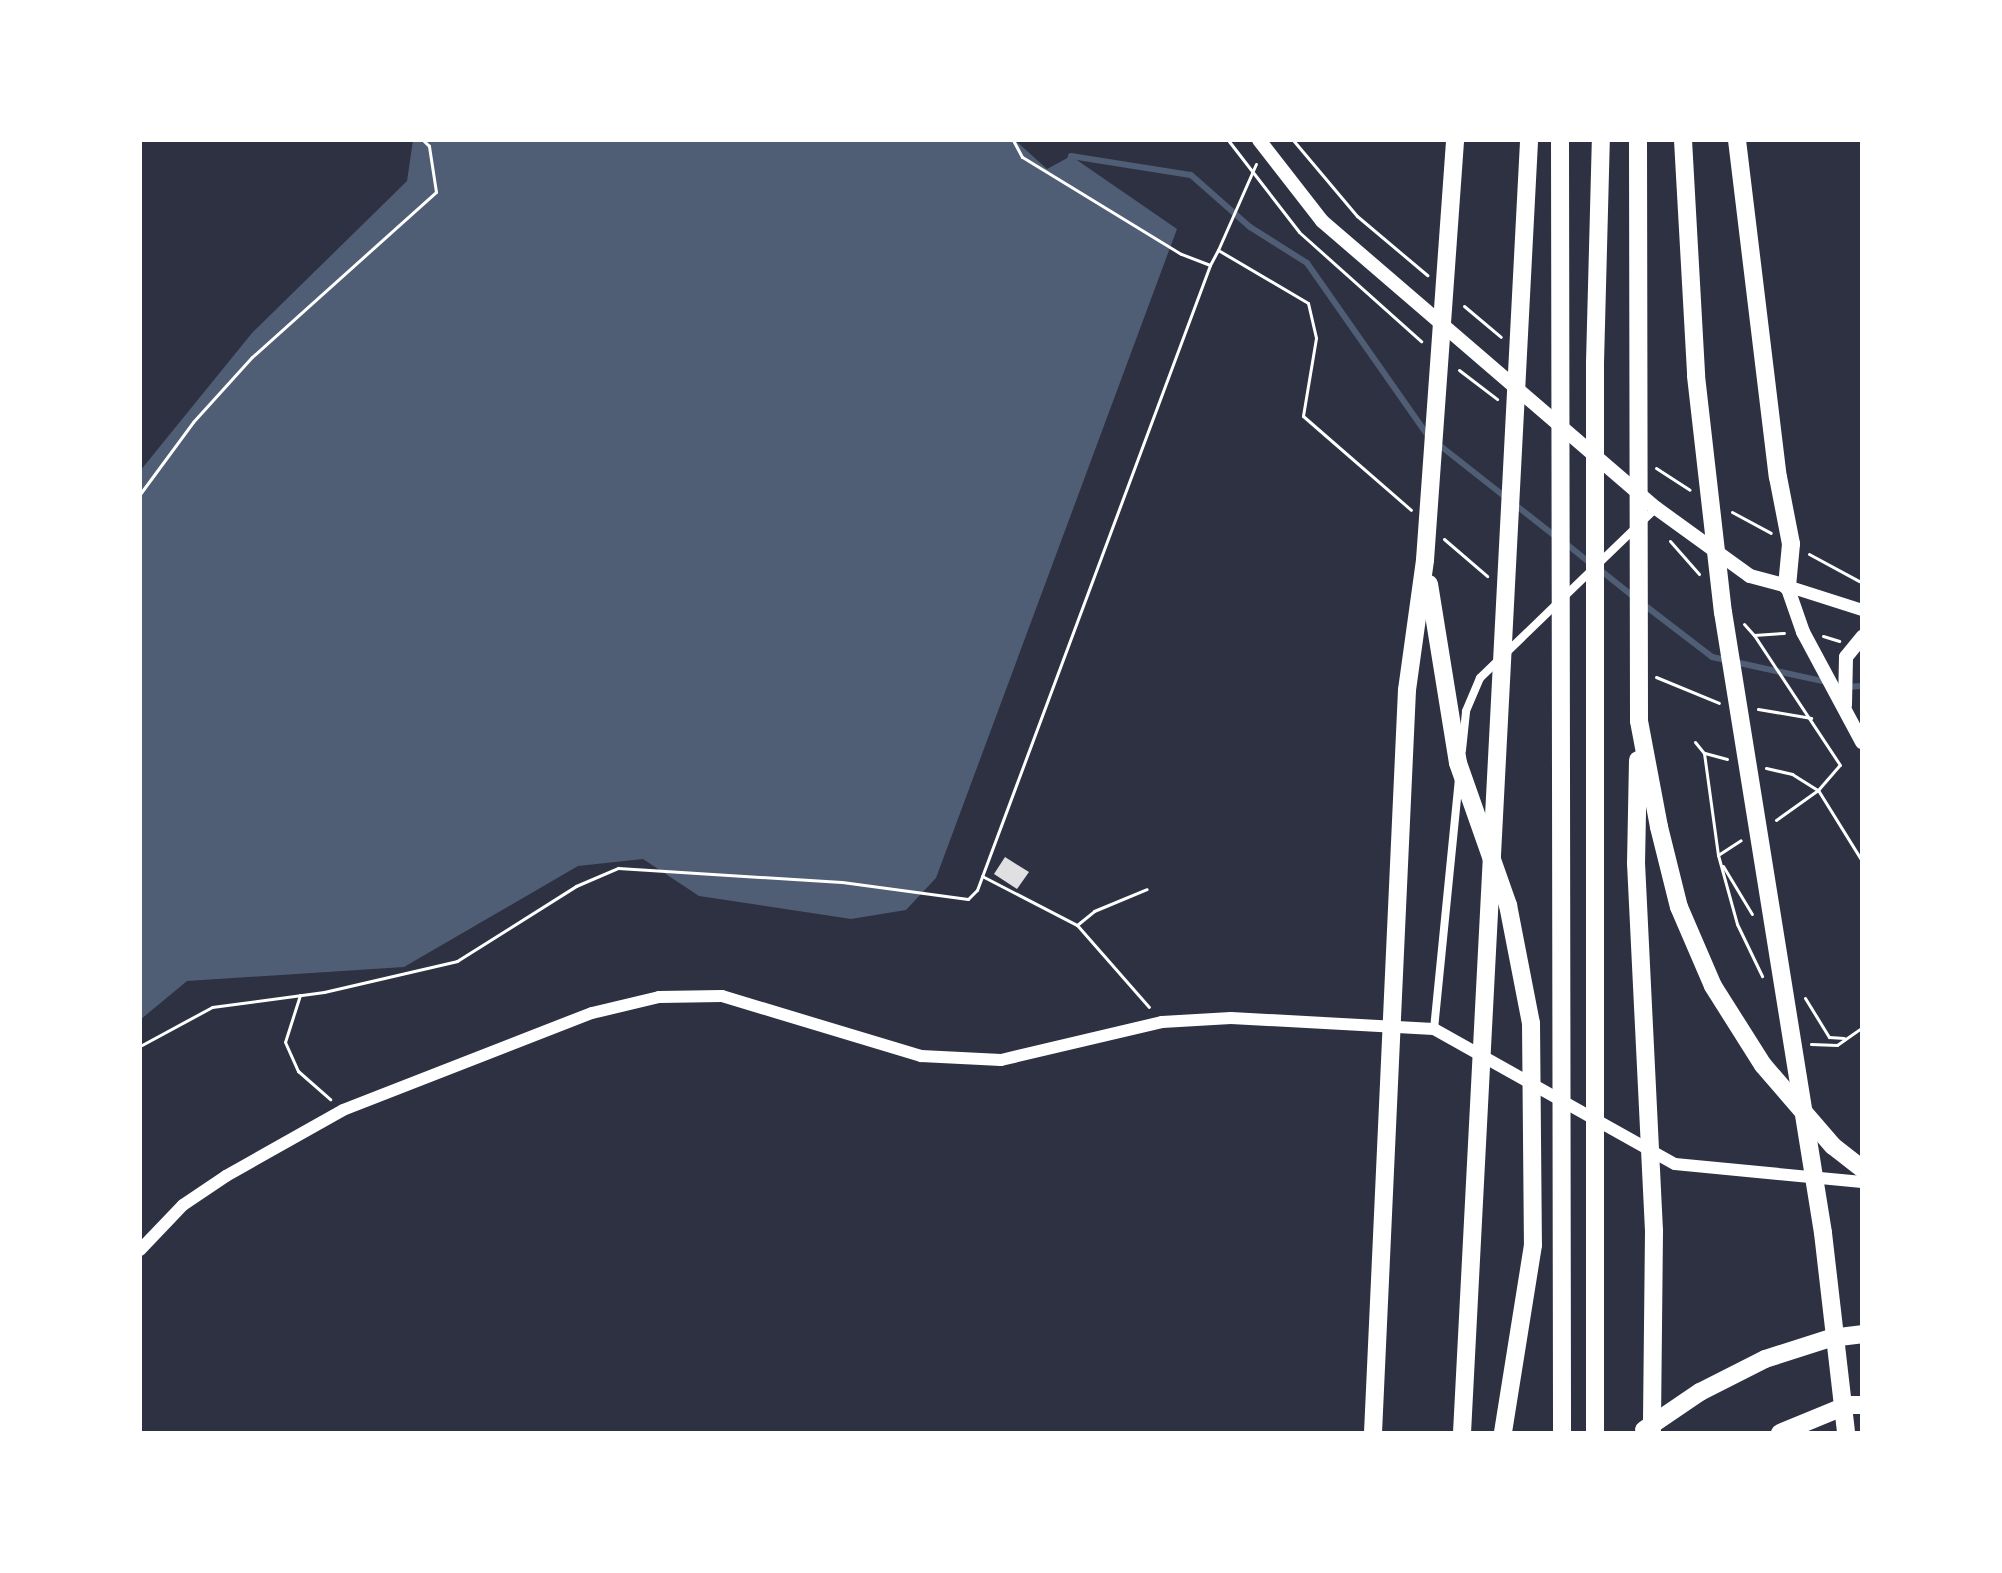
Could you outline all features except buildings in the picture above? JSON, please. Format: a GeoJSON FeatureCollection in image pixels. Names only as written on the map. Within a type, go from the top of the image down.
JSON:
{"type":"FeatureCollection","features":[{"type":"Feature","properties":{"kind":"highway"},"geometry":{"type":"LineString","coordinates":[[1373,1433],[1407,690],[1425,560],[1455,140]]}},
{"type":"Feature","properties":{"kind":"highway"},"geometry":{"type":"LineString","coordinates":[[1462,1433],[1475,1253],[1517,298],[1529,140]]}},
{"type":"Feature","properties":{"kind":"highway"},"geometry":{"type":"LineString","coordinates":[[1560,140],[1562,1433]]}},
{"type":"Feature","properties":{"kind":"highway"},"geometry":{"type":"LineString","coordinates":[[1595,1433],[1595,363],[1601,140]]}},
{"type":"Feature","properties":{"kind":"highway"},"geometry":{"type":"LineString","coordinates":[[1638,140],[1639,721],[1636,863],[1654,1231],[1652,1433]]}},
{"type":"Feature","properties":{"kind":"highway"},"geometry":{"type":"LineString","coordinates":[[1683,140],[1696,376],[1723,612],[1823,1233],[1846,1433]]}},
{"type":"Feature","properties":{"kind":"highway"},"geometry":{"type":"LineString","coordinates":[[1737,140],[1778,477],[1791,544],[1787,586]]}},
{"type":"Feature","properties":{"kind":"highway"},"geometry":{"type":"LineString","coordinates":[[1425,560],[1458,763],[1508,905],[1531,1023],[1533,1245],[1503,1433]]}},
{"type":"Feature","properties":{"kind":"highway"},"geometry":{"type":"LineString","coordinates":[[1639,721],[1679,907],[1713,986],[1763,1065],[1833,1146],[1862,1169]]}},
{"type":"Feature","properties":{"kind":"highway"},"geometry":{"type":"LineString","coordinates":[[1640,1433],[1700,1392],[1765,1359],[1831,1338],[1862,1334]]}},
{"type":"Feature","properties":{"kind":"highway"},"geometry":{"type":"LineString","coordinates":[[1782,1431],[1848,1405],[1862,1405]]}},
{"type":"Feature","properties":{"kind":"main road"},"geometry":{"type":"LineString","coordinates":[[1259,140],[1322,221],[1656,508],[1750,576],[1787,586],[1821,668],[1845,706],[1862,742]]}},
{"type":"Feature","properties":{"kind":"main road"},"geometry":{"type":"LineString","coordinates":[[1845,706],[1846,657],[1862,637]]}},
{"type":"Feature","properties":{"kind":"street"},"geometry":{"type":"LineString","coordinates":[[1434,1029],[1466,711],[1480,678],[1656,508]]}},
{"type":"Feature","properties":{"kind":"street"},"geometry":{"type":"LineString","coordinates":[[1787,586],[1862,610]]}},
{"type":"Feature","properties":{"kind":"street"},"geometry":{"type":"LineString","coordinates":[[140,1250],[194,1198],[275,1145],[343,1110],[592,1013],[659,997],[722,996],[921,1056],[1001,1060],[1162,1022],[1231,1018],[1434,1029],[1675,1164],[1862,1182]]}},
{"type":"Feature","properties":{"kind":"path"},"geometry":{"type":"LineString","coordinates":[[140,494],[193,422],[252,357],[436,192],[429,146],[423,140]]}},
{"type":"Feature","properties":{"kind":"path"},"geometry":{"type":"LineString","coordinates":[[1013,140],[1022,157],[1181,254],[1208,264]]}},
{"type":"Feature","properties":{"kind":"path"},"geometry":{"type":"LineString","coordinates":[[1228,140],[1299,232],[1429,347]]}},
{"type":"Feature","properties":{"kind":"path"},"geometry":{"type":"LineString","coordinates":[[140,1046],[212,1007],[300,995],[457,961],[576,886],[618,868],[842,882],[968,899],[982,876],[1208,264],[1218,250],[1252,171]]}},
{"type":"Feature","properties":{"kind":"path"},"geometry":{"type":"LineString","coordinates":[[1218,250],[1308,303],[1316,338],[1303,416]]}},
{"type":"Feature","properties":{"kind":"path"},"geometry":{"type":"LineString","coordinates":[[1454,366],[1502,403]]}},
{"type":"Feature","properties":{"kind":"path"},"geometry":{"type":"LineString","coordinates":[[1669,540],[1701,576]]}},
{"type":"Feature","properties":{"kind":"path"},"geometry":{"type":"LineString","coordinates":[[1744,623],[1754,635]]}},
{"type":"Feature","properties":{"kind":"path"},"geometry":{"type":"LineString","coordinates":[[1767,656],[1840,765]]}},
{"type":"Feature","properties":{"kind":"path"},"geometry":{"type":"LineString","coordinates":[[1695,742],[1704,753]]}},
{"type":"Feature","properties":{"kind":"path"},"geometry":{"type":"LineString","coordinates":[[1808,801],[1818,790],[1862,861]]}},
{"type":"Feature","properties":{"kind":"path"},"geometry":{"type":"LineString","coordinates":[[982,876],[1077,925],[1162,1022]]}},
{"type":"Feature","properties":{"kind":"path"},"geometry":{"type":"LineString","coordinates":[[1077,925],[1094,911],[1147,889]]}},
{"type":"Feature","properties":{"kind":"path"},"geometry":{"type":"LineString","coordinates":[[300,995],[285,1042],[298,1071],[343,1110]]}},
{"type":"Feature","properties":{"kind":"water"},"geometry":{"type":"Polygon","coordinates":[[[413,140],[1015,140],[1047,169],[1071,156],[1177,229],[936,878],[906,910],[851,919],[699,896],[643,859],[578,866],[404,967],[187,981],[140,1020],[140,471],[252,333],[407,181],[413,140]]]}},
{"type":"Feature","properties":{"kind":"waterway"},"geometry":{"type":"LineString","coordinates":[[1069,164],[1071,156],[1191,175],[1250,227],[1307,263],[1429,437]]}},
{"type":"Feature","properties":{"kind":"waterway"},"geometry":{"type":"LineString","coordinates":[[1438,444],[1555,536]]}},
{"type":"Feature","properties":{"kind":"waterway"},"geometry":{"type":"LineString","coordinates":[[1564,542],[1590,563]]}},
{"type":"Feature","properties":{"kind":"waterway"},"geometry":{"type":"LineString","coordinates":[[1599,569],[1634,597]]}},
{"type":"Feature","properties":{"kind":"waterway"},"geometry":{"type":"LineString","coordinates":[[1643,604],[1712,657],[1827,682]]}},
{"type":"Feature","properties":{"kind":"waterway"},"geometry":{"type":"LineString","coordinates":[[1846,687],[1862,686]]}}]}
